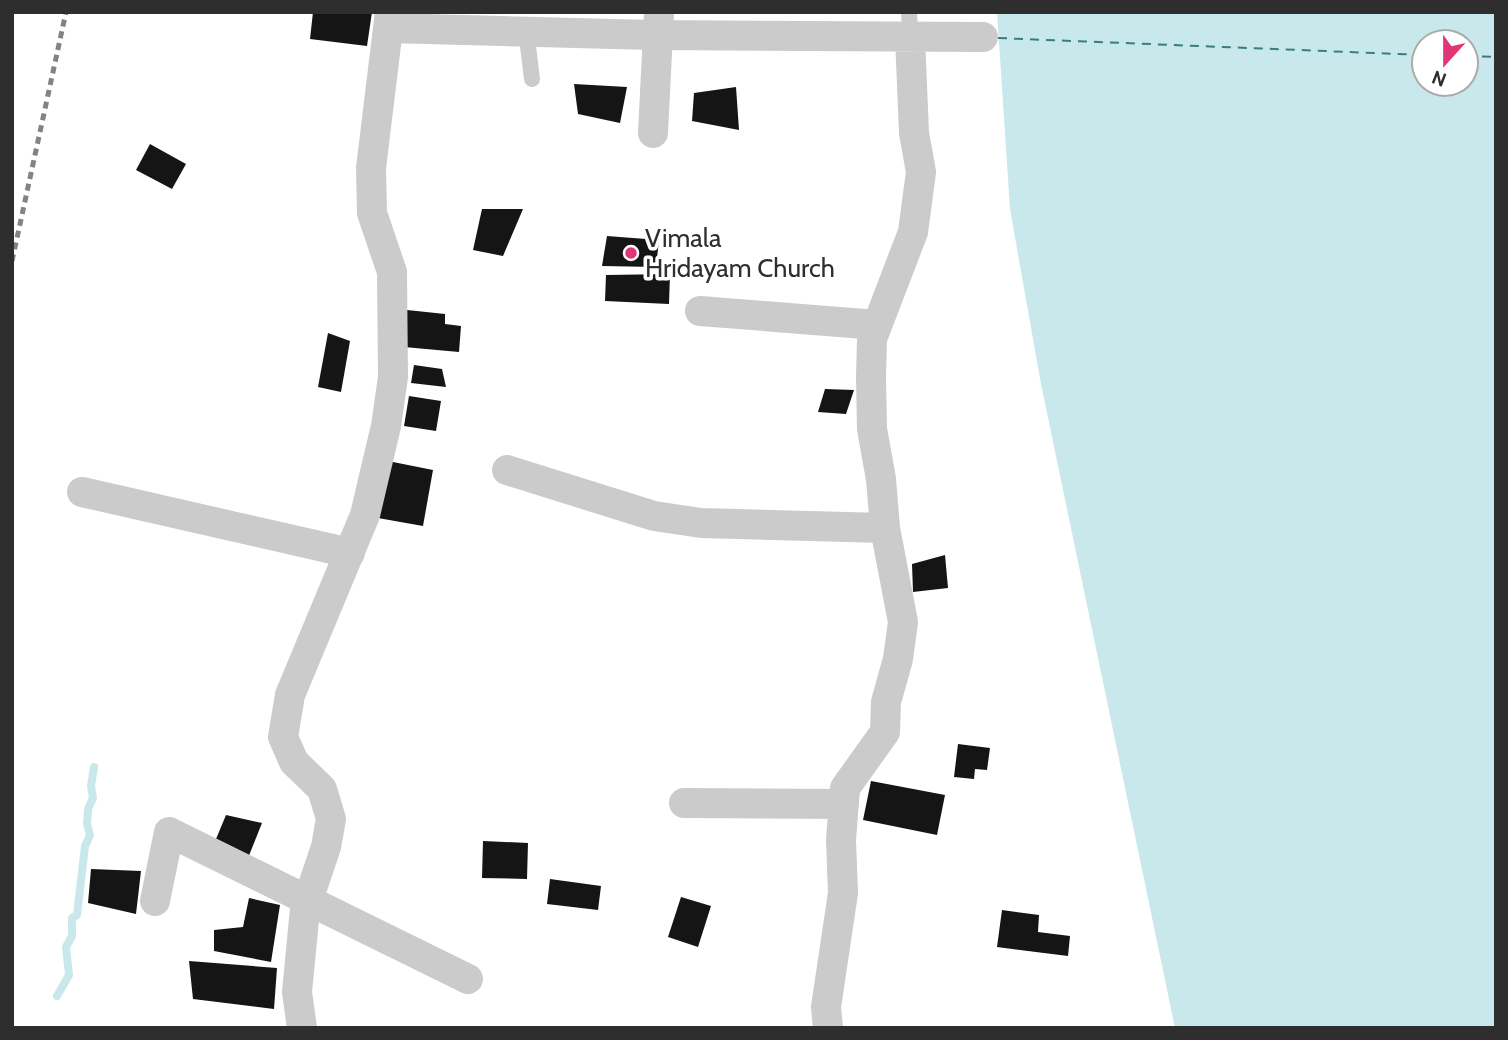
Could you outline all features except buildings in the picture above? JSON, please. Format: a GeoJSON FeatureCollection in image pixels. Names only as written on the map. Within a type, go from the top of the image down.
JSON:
{"type":"FeatureCollection","features":[{"type":"Feature","properties":{"kind":"street"},"geometry":{"type":"LineString","coordinates":[[302,1028],[297,992],[308,901],[326,848],[331,819],[322,789],[294,762],[283,737],[290,695],[365,515],[386,426],[393,377],[392,272],[372,213],[371,168],[390,20],[526,30],[621,23],[909,24],[983,37]]}},
{"type":"Feature","properties":{"kind":"street"},"geometry":{"type":"LineString","coordinates":[[653,133],[658,23]]}},
{"type":"Feature","properties":{"kind":"street"},"geometry":{"type":"LineString","coordinates":[[828,1028],[826,1007],[843,893],[841,840],[845,788],[885,732],[886,702],[898,659],[902,622],[885,528],[881,479],[872,429],[872,339],[913,232],[921,172],[914,133],[909,24]]}},
{"type":"Feature","properties":{"kind":"street"},"geometry":{"type":"LineString","coordinates":[[700,311],[877,325]]}},
{"type":"Feature","properties":{"kind":"street"},"geometry":{"type":"LineString","coordinates":[[507,470],[654,516],[701,523],[885,528]]}},
{"type":"Feature","properties":{"kind":"street"},"geometry":{"type":"LineString","coordinates":[[82,492],[350,553]]}},
{"type":"Feature","properties":{"kind":"street"},"geometry":{"type":"LineString","coordinates":[[684,803],[844,804]]}},
{"type":"Feature","properties":{"kind":"street"},"geometry":{"type":"LineString","coordinates":[[155,901],[169,832],[468,979]]}},
{"type":"Feature","properties":{"kind":"lane"},"geometry":{"type":"LineString","coordinates":[[526,30],[532,79]]}},
{"type":"Feature","properties":{"kind":"water"},"geometry":{"type":"Polygon","coordinates":[[[997,12],[1496,12],[1496,1028],[1175,1028],[1041,384],[1010,209],[997,12]]]}},
{"type":"Feature","properties":{"kind":"waterway"},"geometry":{"type":"LineString","coordinates":[[57,996],[69,975],[66,947],[72,936],[72,918],[77,915],[85,846],[90,835],[87,824],[88,809],[93,798],[91,786],[94,767]]}},
{"type":"Feature","properties":{"kind":"ferry route"},"geometry":{"type":"LineString","coordinates":[[998,38],[1410,54]]}},
{"type":"Feature","properties":{"kind":"ferry route"},"geometry":{"type":"LineString","coordinates":[[1480,56],[1496,57]]}},
{"type":"Feature","properties":{"kind":"railway"},"geometry":{"type":"LineString","coordinates":[[12,261],[66,12]]}},
{"type":"Feature","properties":{"kind":"place","name":"Vimala Hridayam Church"},"geometry":{"type":"Point","coordinates":[631,253]}}]}
